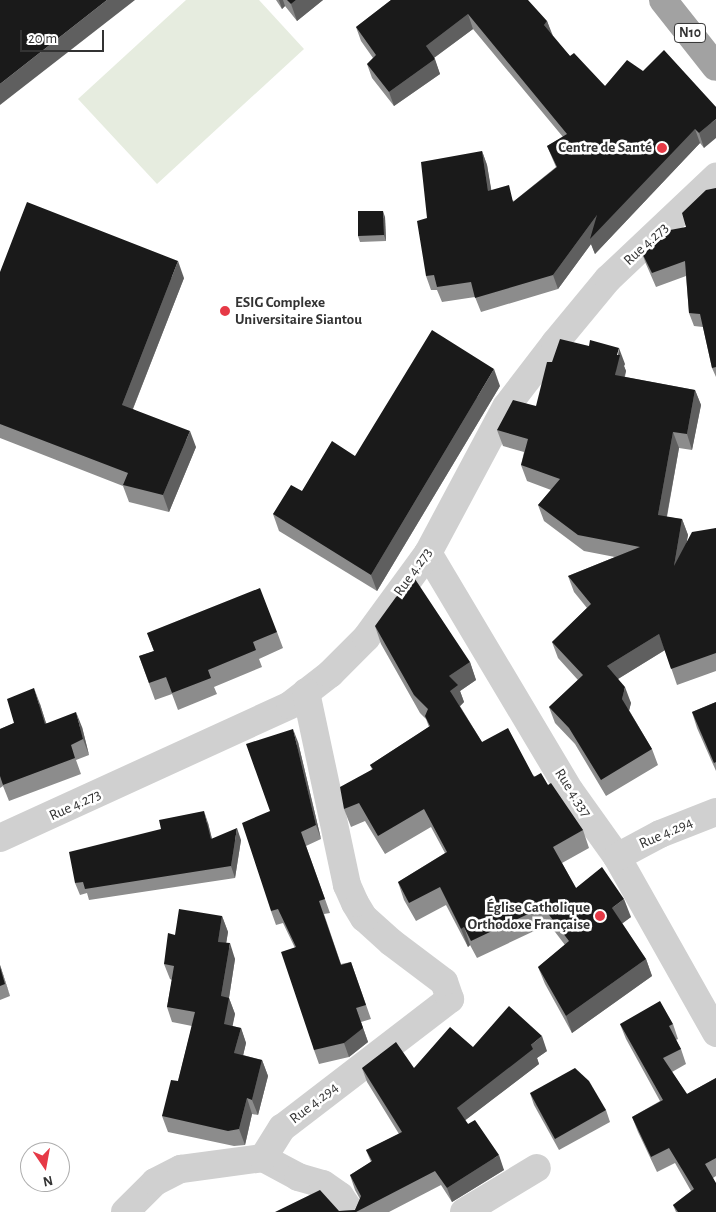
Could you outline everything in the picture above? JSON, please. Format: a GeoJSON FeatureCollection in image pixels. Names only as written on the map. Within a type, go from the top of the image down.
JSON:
{"type":"FeatureCollection","features":[{"type":"Feature","properties":{"kind":"highway","name":"N10"},"geometry":{"type":"LineString","coordinates":[[663,0],[716,67]]}},
{"type":"Feature","properties":{"kind":"street","name":"Rue 4.273"},"geometry":{"type":"LineString","coordinates":[[0,838],[290,705],[330,674],[366,638],[428,553],[506,407],[555,343],[608,279],[716,177]]}},
{"type":"Feature","properties":{"kind":"street","name":"Rue 4.337"},"geometry":{"type":"LineString","coordinates":[[428,553],[570,791],[616,857],[716,1033]]}},
{"type":"Feature","properties":{"kind":"street","name":"Rue 4.294"},"geometry":{"type":"LineString","coordinates":[[263,1158],[282,1128],[450,999],[444,982],[391,942],[364,918],[355,903],[347,885],[306,692]]}},
{"type":"Feature","properties":{"kind":"street","name":"Rue 4.294"},"geometry":{"type":"LineString","coordinates":[[616,857],[660,834],[716,812]]}},
{"type":"Feature","properties":{"kind":"street"},"geometry":{"type":"LineString","coordinates":[[125,1212],[154,1182],[181,1169],[263,1158],[298,1177],[323,1184],[340,1196],[351,1212]]}},
{"type":"Feature","properties":{"kind":"street"},"geometry":{"type":"LineString","coordinates":[[464,1212],[537,1168]]}},
{"type":"Feature","properties":{"kind":"shaded area"},"geometry":{"type":"Polygon","coordinates":[[[186,0],[259,0],[304,49],[157,184],[78,99],[186,0]]]}},
{"type":"Feature","properties":{"kind":"building"},"geometry":{"type":"Polygon","coordinates":[[[0,0],[107,0],[0,84],[0,0]]]}},
{"type":"Feature","properties":{"kind":"building"},"geometry":{"type":"Polygon","coordinates":[[[287,0],[296,0],[291,4],[287,0]]]}},
{"type":"Feature","properties":{"kind":"building"},"geometry":{"type":"Polygon","coordinates":[[[391,0],[528,0],[547,21],[544,25],[570,56],[574,53],[605,86],[627,60],[643,71],[664,50],[716,107],[716,119],[699,133],[695,129],[590,239],[597,215],[553,275],[475,298],[471,282],[437,287],[434,275],[426,276],[417,221],[427,218],[421,162],[482,151],[488,191],[509,185],[513,202],[557,167],[547,146],[567,134],[468,14],[426,46],[435,59],[389,92],[367,64],[376,55],[356,27],[391,0]]]}},
{"type":"Feature","properties":{"kind":"building"},"geometry":{"type":"Polygon","coordinates":[[[716,188],[716,367],[712,368],[700,314],[689,313],[685,261],[652,273],[641,251],[670,230],[686,227],[682,213],[706,190],[716,188]]]}},
{"type":"Feature","properties":{"kind":"building"},"geometry":{"type":"Polygon","coordinates":[[[27,202],[178,261],[122,405],[190,431],[163,495],[123,485],[128,473],[0,424],[0,272],[27,202]]]}},
{"type":"Feature","properties":{"kind":"building"},"geometry":{"type":"Polygon","coordinates":[[[358,211],[383,211],[384,235],[358,236],[358,211]]]}},
{"type":"Feature","properties":{"kind":"building"},"geometry":{"type":"Polygon","coordinates":[[[432,330],[494,369],[371,575],[273,514],[291,485],[302,491],[332,441],[355,456],[432,330]]]}},
{"type":"Feature","properties":{"kind":"building"},"geometry":{"type":"Polygon","coordinates":[[[560,339],[589,346],[590,340],[619,348],[617,355],[620,355],[615,375],[695,390],[687,434],[673,432],[658,515],[682,519],[674,566],[692,532],[716,528],[716,653],[671,669],[659,634],[607,666],[625,687],[622,699],[652,749],[601,780],[569,728],[549,707],[583,675],[552,642],[591,604],[568,576],[640,547],[578,535],[538,505],[560,479],[521,465],[528,439],[497,430],[513,400],[536,406],[547,362],[552,362],[560,339]]]}},
{"type":"Feature","properties":{"kind":"building"},"geometry":{"type":"Polygon","coordinates":[[[415,579],[470,662],[449,676],[458,685],[450,691],[482,742],[508,728],[534,777],[541,773],[548,785],[551,783],[583,830],[553,847],[576,888],[602,867],[624,899],[612,908],[646,959],[566,1016],[538,967],[569,941],[543,907],[471,941],[464,927],[461,929],[440,887],[409,903],[398,882],[447,852],[424,809],[378,836],[359,803],[344,809],[340,787],[373,769],[370,765],[430,726],[425,716],[428,709],[414,695],[375,626],[396,597],[415,579]]]}},
{"type":"Feature","properties":{"kind":"building"},"geometry":{"type":"Polygon","coordinates":[[[260,588],[277,632],[253,642],[256,650],[208,670],[211,678],[172,693],[166,677],[149,683],[139,656],[154,651],[147,633],[260,588]]]}},
{"type":"Feature","properties":{"kind":"building"},"geometry":{"type":"Polygon","coordinates":[[[34,688],[45,724],[76,712],[83,739],[71,745],[75,758],[3,785],[0,776],[0,729],[14,723],[7,699],[34,688]]]}},
{"type":"Feature","properties":{"kind":"building"},"geometry":{"type":"Polygon","coordinates":[[[716,702],[716,762],[714,763],[692,712],[716,702]]]}},
{"type":"Feature","properties":{"kind":"building"},"geometry":{"type":"Polygon","coordinates":[[[293,729],[316,825],[301,832],[325,899],[319,901],[341,965],[351,962],[366,1005],[356,1008],[363,1028],[344,1043],[314,1050],[281,952],[296,947],[278,909],[271,911],[242,823],[270,811],[246,744],[293,729]]]}},
{"type":"Feature","properties":{"kind":"building"},"geometry":{"type":"Polygon","coordinates":[[[204,811],[211,839],[237,828],[231,866],[85,889],[83,882],[75,883],[69,852],[161,829],[159,820],[204,811]]]}},
{"type":"Feature","properties":{"kind":"building"},"geometry":{"type":"Polygon","coordinates":[[[179,909],[222,916],[218,942],[230,943],[221,996],[229,998],[224,1024],[241,1028],[234,1053],[262,1060],[252,1100],[247,1098],[239,1129],[228,1131],[162,1116],[171,1080],[178,1081],[195,1012],[167,1007],[174,966],[164,964],[168,933],[175,935],[179,909]]]}},
{"type":"Feature","properties":{"kind":"building"},"geometry":{"type":"Polygon","coordinates":[[[0,967],[5,984],[0,986],[0,967]]]}},
{"type":"Feature","properties":{"kind":"building"},"geometry":{"type":"Polygon","coordinates":[[[660,1001],[673,1024],[669,1026],[681,1049],[663,1058],[687,1094],[716,1078],[716,1158],[705,1164],[716,1183],[716,1212],[678,1212],[673,1205],[694,1189],[669,1148],[651,1157],[632,1117],[663,1100],[620,1024],[660,1001]]]}},
{"type":"Feature","properties":{"kind":"building"},"geometry":{"type":"Polygon","coordinates":[[[509,1006],[542,1036],[531,1045],[533,1049],[457,1108],[468,1124],[475,1120],[499,1155],[447,1188],[435,1171],[356,1212],[275,1212],[320,1190],[339,1211],[355,1210],[361,1196],[350,1175],[372,1161],[366,1150],[402,1132],[362,1068],[396,1042],[414,1068],[450,1027],[473,1047],[509,1006]]]}},
{"type":"Feature","properties":{"kind":"building"},"geometry":{"type":"Polygon","coordinates":[[[575,1068],[589,1081],[606,1110],[555,1139],[530,1093],[575,1068]]]}},
{"type":"Feature","properties":{"kind":"place","name":"Centre de Santé"},"geometry":{"type":"Point","coordinates":[662,148]}},
{"type":"Feature","properties":{"kind":"place","name":"ESIG Complexe Universitaire Siantou"},"geometry":{"type":"Point","coordinates":[225,311]}},
{"type":"Feature","properties":{"kind":"place","name":"Église Catholique Orthodoxe Française"},"geometry":{"type":"Point","coordinates":[600,916]}}]}
